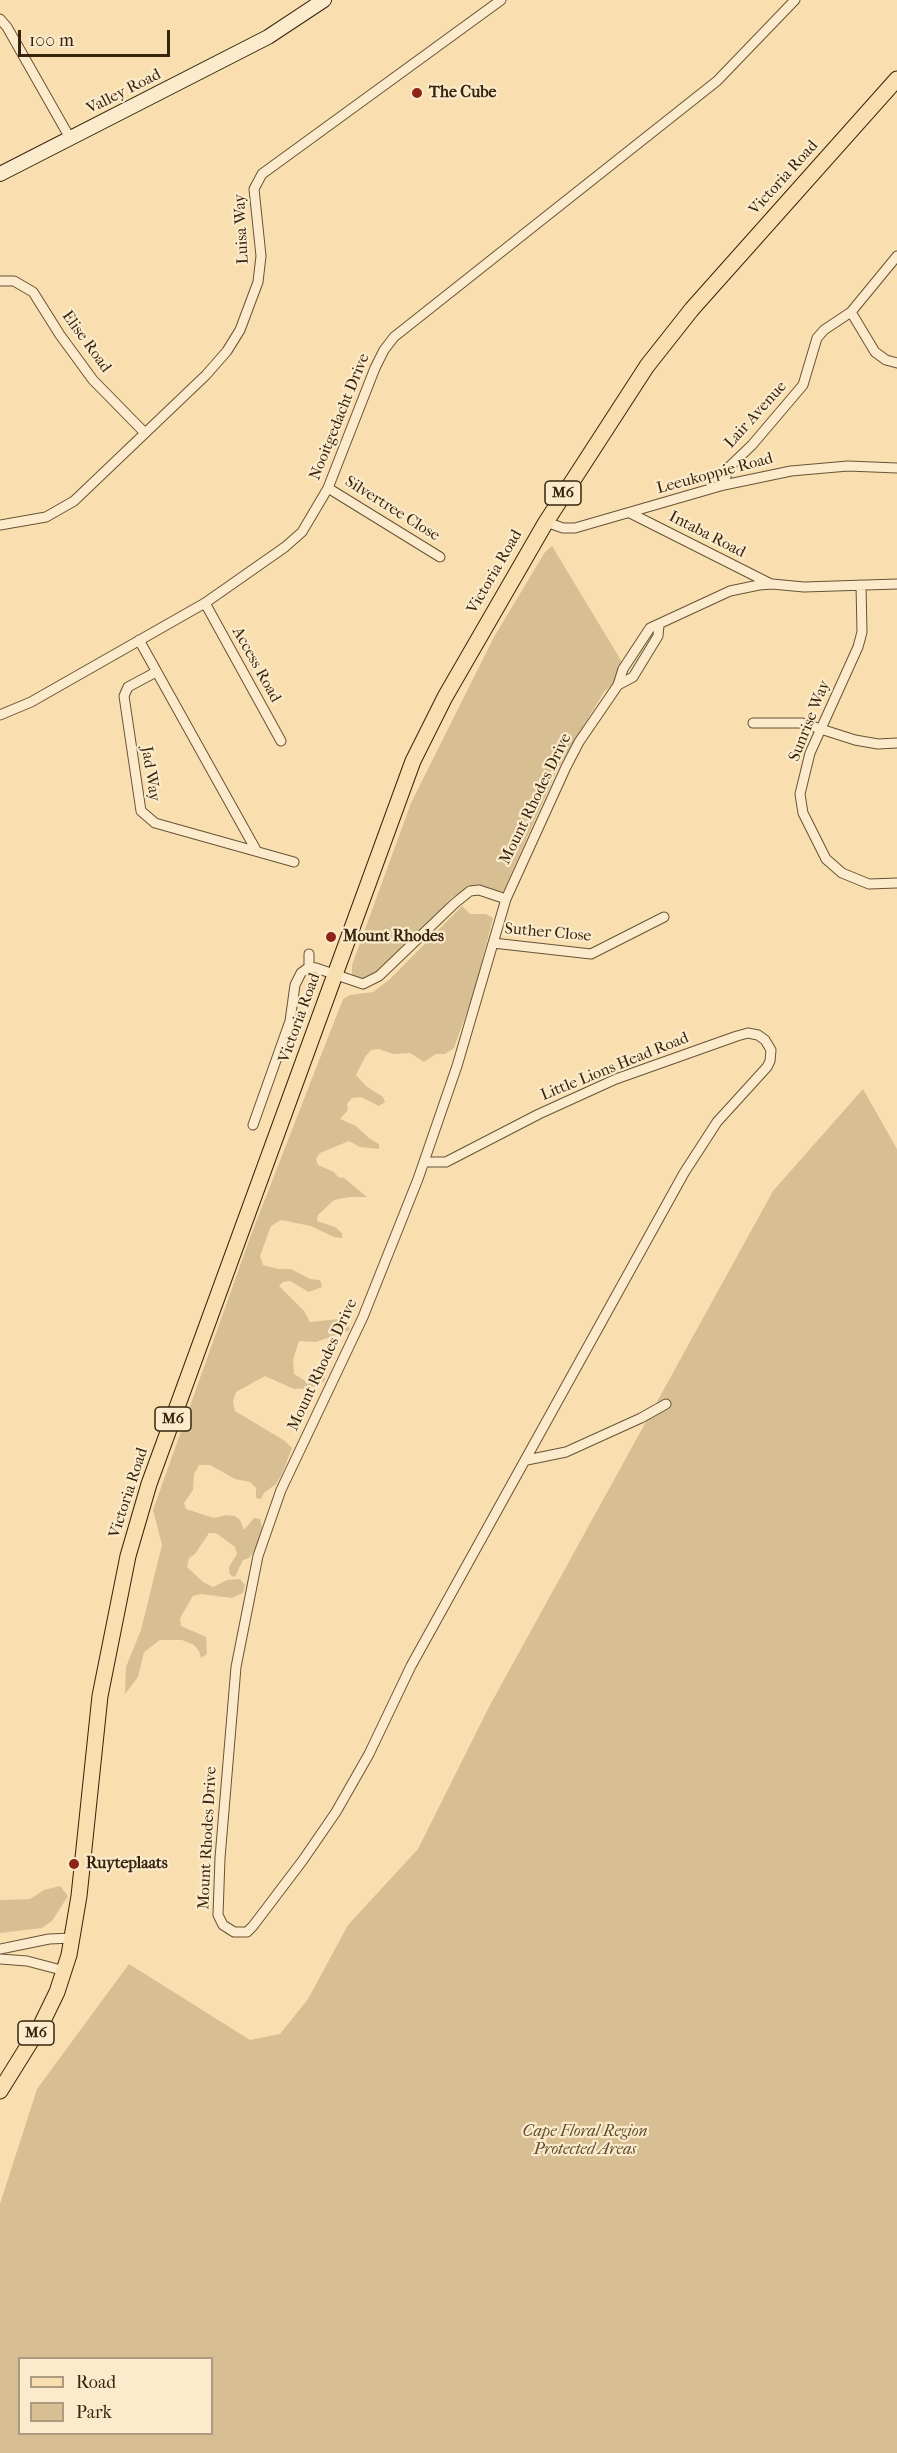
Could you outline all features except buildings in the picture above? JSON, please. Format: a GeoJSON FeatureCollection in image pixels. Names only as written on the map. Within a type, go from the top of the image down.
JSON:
{"type":"FeatureCollection","features":[{"type":"Feature","properties":{"kind":"main road","name":"Victoria Road"},"geometry":{"type":"LineString","coordinates":[[0,2091],[41,2025],[65,1971],[73,1938],[100,1696],[128,1556],[149,1484],[412,761],[445,697],[546,522],[623,401],[692,309],[897,79]]}},
{"type":"Feature","properties":{"kind":"street","name":"Valley Road"},"geometry":{"type":"LineString","coordinates":[[0,174],[268,37],[324,0]]}},
{"type":"Feature","properties":{"kind":"street","name":"Luisa Way"},"geometry":{"type":"LineString","coordinates":[[0,525],[26,522],[60,510],[74,501],[215,366],[240,330],[250,308],[260,270],[261,256],[254,189],[258,179],[501,0]]}},
{"type":"Feature","properties":{"kind":"street","name":"Nooitgedacht Drive"},"geometry":{"type":"LineString","coordinates":[[0,715],[31,702],[205,603],[285,547],[302,532],[328,488],[375,368],[394,337],[717,81],[795,0]]}},
{"type":"Feature","properties":{"kind":"street"},"geometry":{"type":"LineString","coordinates":[[0,19],[7,27],[70,138]]}},
{"type":"Feature","properties":{"kind":"street","name":"Lair Avenue"},"geometry":{"type":"LineString","coordinates":[[724,484],[731,465],[752,445],[803,385],[817,338],[851,312],[897,256]]}},
{"type":"Feature","properties":{"kind":"street","name":"Elise Road"},"geometry":{"type":"LineString","coordinates":[[0,281],[14,281],[33,292],[87,372],[144,432]]}},
{"type":"Feature","properties":{"kind":"street"},"geometry":{"type":"LineString","coordinates":[[851,312],[875,352],[886,360],[897,363]]}},
{"type":"Feature","properties":{"kind":"street","name":"Leeukoppie Road"},"geometry":{"type":"LineString","coordinates":[[546,522],[570,529],[724,484],[791,471],[848,466],[897,468]]}},
{"type":"Feature","properties":{"kind":"street","name":"Silvertree Close"},"geometry":{"type":"LineString","coordinates":[[328,488],[440,557]]}},
{"type":"Feature","properties":{"kind":"street","name":"Intaba Road"},"geometry":{"type":"LineString","coordinates":[[630,513],[772,584]]}},
{"type":"Feature","properties":{"kind":"street","name":"Intaba Road"},"geometry":{"type":"LineString","coordinates":[[618,685],[633,677],[658,636],[658,625],[730,591],[772,584],[804,587],[897,584]]}},
{"type":"Feature","properties":{"kind":"street","name":"Sunrise Way"},"geometry":{"type":"LineString","coordinates":[[861,585],[862,632],[858,647],[810,753],[800,794],[803,813],[826,859],[842,873],[869,884],[897,883]]}},
{"type":"Feature","properties":{"kind":"street","name":"Access Road"},"geometry":{"type":"LineString","coordinates":[[205,603],[281,741]]}},
{"type":"Feature","properties":{"kind":"street"},"geometry":{"type":"LineString","coordinates":[[139,640],[256,850]]}},
{"type":"Feature","properties":{"kind":"street","name":"Jad Way"},"geometry":{"type":"LineString","coordinates":[[156,672],[128,687],[124,696],[141,811],[155,823],[294,862]]}},
{"type":"Feature","properties":{"kind":"street","name":"Mount Rhodes Drive"},"geometry":{"type":"LineString","coordinates":[[618,685],[570,758],[506,899],[457,1066],[424,1162],[363,1317],[281,1490],[258,1556],[238,1647],[233,1693],[218,1915],[228,1929],[241,1933],[247,1932],[253,1926],[336,1812],[369,1754],[411,1666],[684,1173],[717,1122],[770,1061]]}},
{"type":"Feature","properties":{"kind":"street"},"geometry":{"type":"LineString","coordinates":[[753,723],[780,722],[820,728],[855,740],[878,744],[897,743]]}},
{"type":"Feature","properties":{"kind":"street"},"geometry":{"type":"LineString","coordinates":[[309,967],[335,974],[358,984],[372,981],[470,891],[479,890],[506,899]]}},
{"type":"Feature","properties":{"kind":"street","name":"Suther Close"},"geometry":{"type":"LineString","coordinates":[[493,943],[591,954],[664,917]]}},
{"type":"Feature","properties":{"kind":"street"},"geometry":{"type":"LineString","coordinates":[[309,954],[309,967]]}},
{"type":"Feature","properties":{"kind":"street"},"geometry":{"type":"LineString","coordinates":[[253,1125],[290,1021],[295,985],[301,973],[309,967]]}},
{"type":"Feature","properties":{"kind":"street","name":"Little Lions Head Road"},"geometry":{"type":"LineString","coordinates":[[424,1162],[446,1162],[539,1114],[607,1083],[737,1036],[748,1033],[758,1035],[765,1040],[771,1050],[770,1061]]}},
{"type":"Feature","properties":{"kind":"street"},"geometry":{"type":"LineString","coordinates":[[527,1460],[566,1452],[641,1418],[666,1404]]}},
{"type":"Feature","properties":{"kind":"street"},"geometry":{"type":"LineString","coordinates":[[0,1949],[49,1939],[73,1938]]}},
{"type":"Feature","properties":{"kind":"street"},"geometry":{"type":"LineString","coordinates":[[0,1959],[27,1961],[65,1971]]}},
{"type":"Feature","properties":{"kind":"green space"},"geometry":{"type":"Polygon","coordinates":[[[552,546],[628,672],[604,692],[558,768],[503,892],[474,885],[451,898],[420,933],[380,972],[365,980],[358,979],[352,976],[352,965],[411,803],[494,637],[545,552],[552,546]]]}},
{"type":"Feature","properties":{"kind":"green space"},"geometry":{"type":"Polygon","coordinates":[[[462,906],[470,914],[486,914],[493,918],[474,992],[454,1048],[445,1054],[436,1054],[424,1062],[410,1053],[393,1054],[379,1049],[371,1050],[356,1075],[366,1086],[383,1097],[385,1102],[379,1106],[361,1097],[352,1098],[347,1104],[348,1110],[340,1119],[356,1126],[379,1144],[379,1149],[360,1147],[349,1141],[320,1153],[316,1159],[318,1165],[344,1178],[367,1197],[334,1200],[318,1215],[317,1221],[335,1227],[342,1233],[342,1238],[334,1237],[311,1226],[281,1220],[271,1226],[260,1256],[263,1265],[278,1269],[291,1269],[310,1279],[320,1280],[322,1287],[309,1292],[290,1281],[283,1282],[279,1286],[304,1311],[310,1322],[339,1319],[347,1322],[350,1330],[316,1342],[299,1341],[293,1360],[294,1374],[307,1382],[313,1380],[318,1371],[325,1372],[325,1380],[315,1388],[294,1389],[265,1376],[236,1392],[233,1401],[235,1411],[285,1441],[292,1448],[276,1484],[264,1493],[261,1499],[256,1498],[256,1488],[250,1482],[235,1479],[210,1465],[199,1465],[194,1474],[193,1490],[184,1503],[186,1509],[214,1518],[226,1515],[235,1516],[240,1520],[244,1530],[254,1518],[260,1519],[262,1528],[258,1546],[249,1558],[243,1560],[235,1577],[230,1575],[229,1567],[237,1554],[235,1547],[216,1533],[209,1533],[195,1554],[189,1558],[187,1567],[203,1582],[213,1587],[227,1580],[240,1579],[245,1585],[243,1593],[232,1598],[201,1594],[193,1596],[180,1618],[181,1626],[206,1637],[207,1654],[201,1658],[194,1645],[182,1640],[160,1640],[144,1652],[138,1677],[125,1694],[126,1667],[141,1630],[162,1545],[153,1510],[251,1235],[343,999],[350,995],[373,992],[390,979],[462,906]]]}},
{"type":"Feature","properties":{"kind":"green space","name":"Cape Floral Region Protected Areas"},"geometry":{"type":"Polygon","coordinates":[[[863,1089],[897,1149],[897,2453],[0,2453],[0,2204],[37,2089],[129,1964],[250,2040],[280,2034],[308,1999],[348,1925],[418,1849],[489,1707],[773,1191],[863,1089]]]}},
{"type":"Feature","properties":{"kind":"green space"},"geometry":{"type":"Polygon","coordinates":[[[60,1886],[68,1896],[52,1921],[42,1928],[0,1933],[0,1900],[30,1899],[44,1890],[60,1886]]]}},
{"type":"Feature","properties":{"kind":"place","name":"The Cube"},"geometry":{"type":"Point","coordinates":[417,93]}},
{"type":"Feature","properties":{"kind":"place","name":"Mount Rhodes"},"geometry":{"type":"Point","coordinates":[331,937]}},
{"type":"Feature","properties":{"kind":"place","name":"Ruyteplaats"},"geometry":{"type":"Point","coordinates":[74,1864]}}]}
